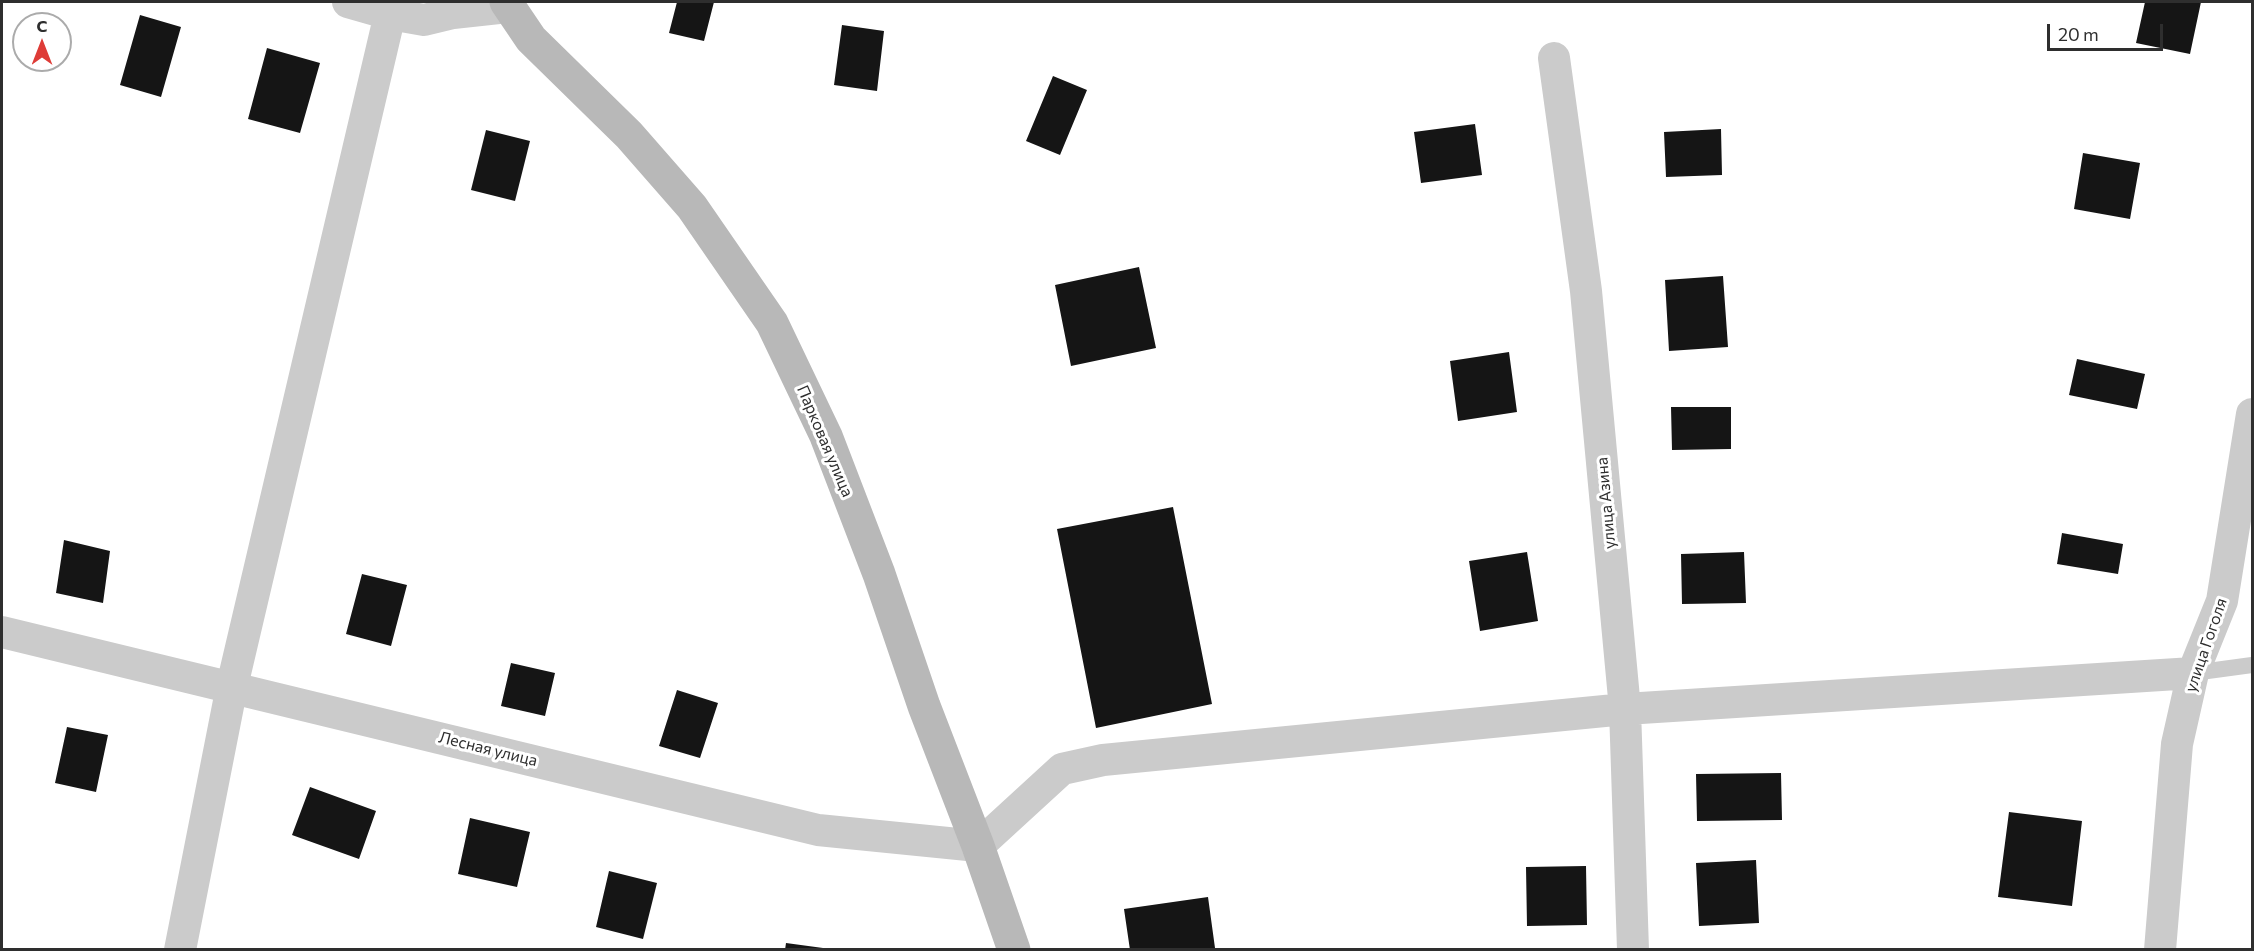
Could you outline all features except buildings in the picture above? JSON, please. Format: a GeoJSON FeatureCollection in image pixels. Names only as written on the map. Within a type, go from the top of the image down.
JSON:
{"type":"FeatureCollection","features":[{"type":"Feature","properties":{"kind":"main road","name":"Парковая улица"},"geometry":{"type":"LineString","coordinates":[[507,4],[531,39],[629,135],[692,207],[772,323],[826,436],[879,574],[924,706],[978,846],[1014,950]]}},
{"type":"Feature","properties":{"kind":"street"},"geometry":{"type":"LineString","coordinates":[[348,2],[390,14],[424,20],[507,4]]}},
{"type":"Feature","properties":{"kind":"street"},"geometry":{"type":"LineString","coordinates":[[180,950],[232,686],[390,14]]}},
{"type":"Feature","properties":{"kind":"street","name":"улица Азина"},"geometry":{"type":"LineString","coordinates":[[1554,58],[1586,291],[1625,709],[1633,950]]}},
{"type":"Feature","properties":{"kind":"street","name":"улица Гоголя"},"geometry":{"type":"LineString","coordinates":[[2160,950],[2177,744],[2193,674],[2222,601],[2253,414]]}},
{"type":"Feature","properties":{"kind":"street","name":"Лесная улица"},"geometry":{"type":"LineString","coordinates":[[2,632],[232,686],[818,831],[978,846]]}},
{"type":"Feature","properties":{"kind":"street"},"geometry":{"type":"LineString","coordinates":[[978,846],[1062,769],[1103,760],[1625,709],[2193,674]]}},
{"type":"Feature","properties":{"kind":"lane"},"geometry":{"type":"LineString","coordinates":[[2193,674],[2253,665]]}}]}
